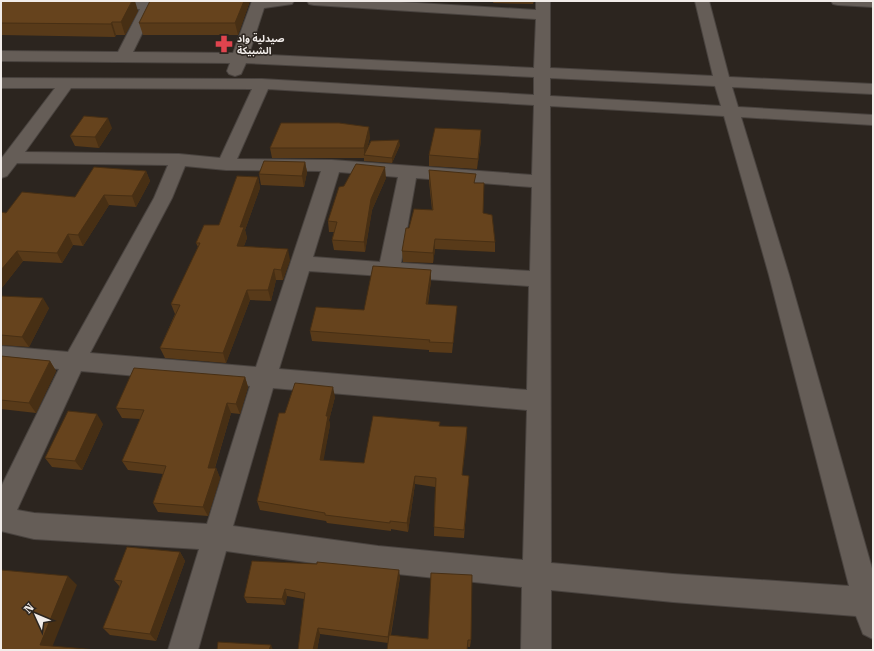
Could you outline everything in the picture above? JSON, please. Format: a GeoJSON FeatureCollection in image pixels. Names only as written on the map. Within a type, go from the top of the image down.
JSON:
{"type":"FeatureCollection","features":[{"type":"Feature","properties":{"kind":"street"},"geometry":{"type":"LineString","coordinates":[[229,83],[240,58],[259,3],[287,1]]}},
{"type":"Feature","properties":{"kind":"street"},"geometry":{"type":"LineString","coordinates":[[314,1],[543,8],[536,650]]}},
{"type":"Feature","properties":{"kind":"street"},"geometry":{"type":"LineString","coordinates":[[1,519],[34,526],[217,537],[378,559],[673,588],[870,613],[779,275],[722,81],[702,1]]}},
{"type":"Feature","properties":{"kind":"street"},"geometry":{"type":"LineString","coordinates":[[838,1],[873,3]]}},
{"type":"Feature","properties":{"kind":"street"},"geometry":{"type":"LineString","coordinates":[[90,6],[150,3],[123,57]]}},
{"type":"Feature","properties":{"kind":"street"},"geometry":{"type":"LineString","coordinates":[[1,56],[240,58],[873,89]]}},
{"type":"Feature","properties":{"kind":"street"},"geometry":{"type":"LineString","coordinates":[[1,83],[262,84],[873,120]]}},
{"type":"Feature","properties":{"kind":"street"},"geometry":{"type":"LineString","coordinates":[[1,172],[67,83]]}},
{"type":"Feature","properties":{"kind":"street"},"geometry":{"type":"LineString","coordinates":[[226,164],[262,84]]}},
{"type":"Feature","properties":{"kind":"street"},"geometry":{"type":"LineString","coordinates":[[13,157],[180,160],[226,164],[332,166],[541,182]]}},
{"type":"Feature","properties":{"kind":"street"},"geometry":{"type":"LineString","coordinates":[[1,515],[74,361],[163,198],[180,160]]}},
{"type":"Feature","properties":{"kind":"street"},"geometry":{"type":"LineString","coordinates":[[183,650],[197,598],[217,537],[246,432],[265,378],[332,166]]}},
{"type":"Feature","properties":{"kind":"street"},"geometry":{"type":"LineString","coordinates":[[389,270],[408,173]]}},
{"type":"Feature","properties":{"kind":"street"},"geometry":{"type":"LineString","coordinates":[[301,263],[540,279]]}},
{"type":"Feature","properties":{"kind":"street"},"geometry":{"type":"LineString","coordinates":[[1,355],[539,401]]}},
{"type":"Feature","properties":{"kind":"building"},"geometry":{"type":"Polygon","coordinates":[[[1,1],[132,1],[121,22],[112,22],[111,24],[1,23],[1,1]]]}},
{"type":"Feature","properties":{"kind":"building"},"geometry":{"type":"Polygon","coordinates":[[[150,1],[244,1],[235,23],[139,23],[150,1]]]}},
{"type":"Feature","properties":{"kind":"building"},"geometry":{"type":"Polygon","coordinates":[[[84,116],[108,118],[95,137],[70,136],[84,116]]]}},
{"type":"Feature","properties":{"kind":"building"},"geometry":{"type":"Polygon","coordinates":[[[281,123],[339,123],[369,127],[364,148],[270,148],[281,123]]]}},
{"type":"Feature","properties":{"kind":"building"},"geometry":{"type":"Polygon","coordinates":[[[435,128],[481,130],[478,159],[429,155],[435,128]]]}},
{"type":"Feature","properties":{"kind":"building"},"geometry":{"type":"Polygon","coordinates":[[[399,140],[392,158],[364,155],[371,141],[399,140]]]}},
{"type":"Feature","properties":{"kind":"building"},"geometry":{"type":"Polygon","coordinates":[[[264,161],[305,162],[302,176],[259,174],[264,161]]]}},
{"type":"Feature","properties":{"kind":"building"},"geometry":{"type":"Polygon","coordinates":[[[356,164],[385,167],[371,199],[364,242],[332,240],[337,222],[328,221],[339,187],[344,186],[356,164]]]}},
{"type":"Feature","properties":{"kind":"building"},"geometry":{"type":"Polygon","coordinates":[[[94,167],[146,171],[132,196],[104,195],[78,235],[68,234],[57,253],[17,251],[1,270],[1,212],[6,213],[22,192],[75,197],[94,167]]]}},
{"type":"Feature","properties":{"kind":"building"},"geometry":{"type":"Polygon","coordinates":[[[429,170],[476,174],[474,183],[484,183],[483,213],[492,215],[495,242],[435,239],[433,253],[402,251],[406,228],[409,228],[414,209],[433,210],[429,170]]]}},
{"type":"Feature","properties":{"kind":"building"},"geometry":{"type":"Polygon","coordinates":[[[237,176],[258,177],[240,227],[244,227],[237,246],[288,249],[281,270],[274,269],[268,290],[247,290],[223,353],[160,348],[180,305],[171,304],[200,243],[196,243],[204,225],[219,225],[237,176]]]}},
{"type":"Feature","properties":{"kind":"building"},"geometry":{"type":"Polygon","coordinates":[[[373,266],[431,270],[426,304],[457,306],[453,343],[310,331],[316,307],[364,310],[373,266]]]}},
{"type":"Feature","properties":{"kind":"building"},"geometry":{"type":"Polygon","coordinates":[[[1,296],[43,298],[22,337],[1,335],[1,296]]]}},
{"type":"Feature","properties":{"kind":"building"},"geometry":{"type":"Polygon","coordinates":[[[1,356],[50,361],[29,403],[1,400],[1,356]]]}},
{"type":"Feature","properties":{"kind":"building"},"geometry":{"type":"Polygon","coordinates":[[[134,368],[245,377],[236,404],[227,403],[208,468],[216,468],[203,507],[153,503],[166,466],[122,461],[144,410],[116,408],[134,368]]]}},
{"type":"Feature","properties":{"kind":"building"},"geometry":{"type":"Polygon","coordinates":[[[295,383],[333,387],[326,416],[328,416],[320,460],[364,463],[373,416],[440,422],[439,426],[467,427],[462,475],[469,476],[464,530],[434,527],[436,478],[415,476],[407,523],[390,521],[390,523],[325,515],[325,513],[257,501],[279,413],[285,413],[295,383]]]}},
{"type":"Feature","properties":{"kind":"building"},"geometry":{"type":"Polygon","coordinates":[[[68,411],[97,414],[75,461],[45,458],[68,411]]]}},
{"type":"Feature","properties":{"kind":"building"},"geometry":{"type":"Polygon","coordinates":[[[127,547],[180,552],[150,634],[103,628],[122,581],[114,580],[127,547]]]}},
{"type":"Feature","properties":{"kind":"building"},"geometry":{"type":"Polygon","coordinates":[[[252,561],[317,564],[317,562],[399,570],[388,637],[318,628],[313,650],[298,650],[305,593],[285,589],[282,599],[244,597],[252,561]]]}},
{"type":"Feature","properties":{"kind":"building"},"geometry":{"type":"Polygon","coordinates":[[[1,570],[68,576],[40,645],[97,650],[1,650],[1,570]]]}},
{"type":"Feature","properties":{"kind":"building"},"geometry":{"type":"Polygon","coordinates":[[[431,573],[472,575],[471,640],[468,640],[467,650],[387,650],[389,635],[428,639],[431,573]]]}},
{"type":"Feature","properties":{"kind":"building"},"geometry":{"type":"Polygon","coordinates":[[[218,642],[271,645],[269,650],[217,650],[218,642]]]}},
{"type":"Feature","properties":{"kind":"place","name":"صيدلية واد الشبيكة"},"geometry":{"type":"Point","coordinates":[224,44]}}]}
